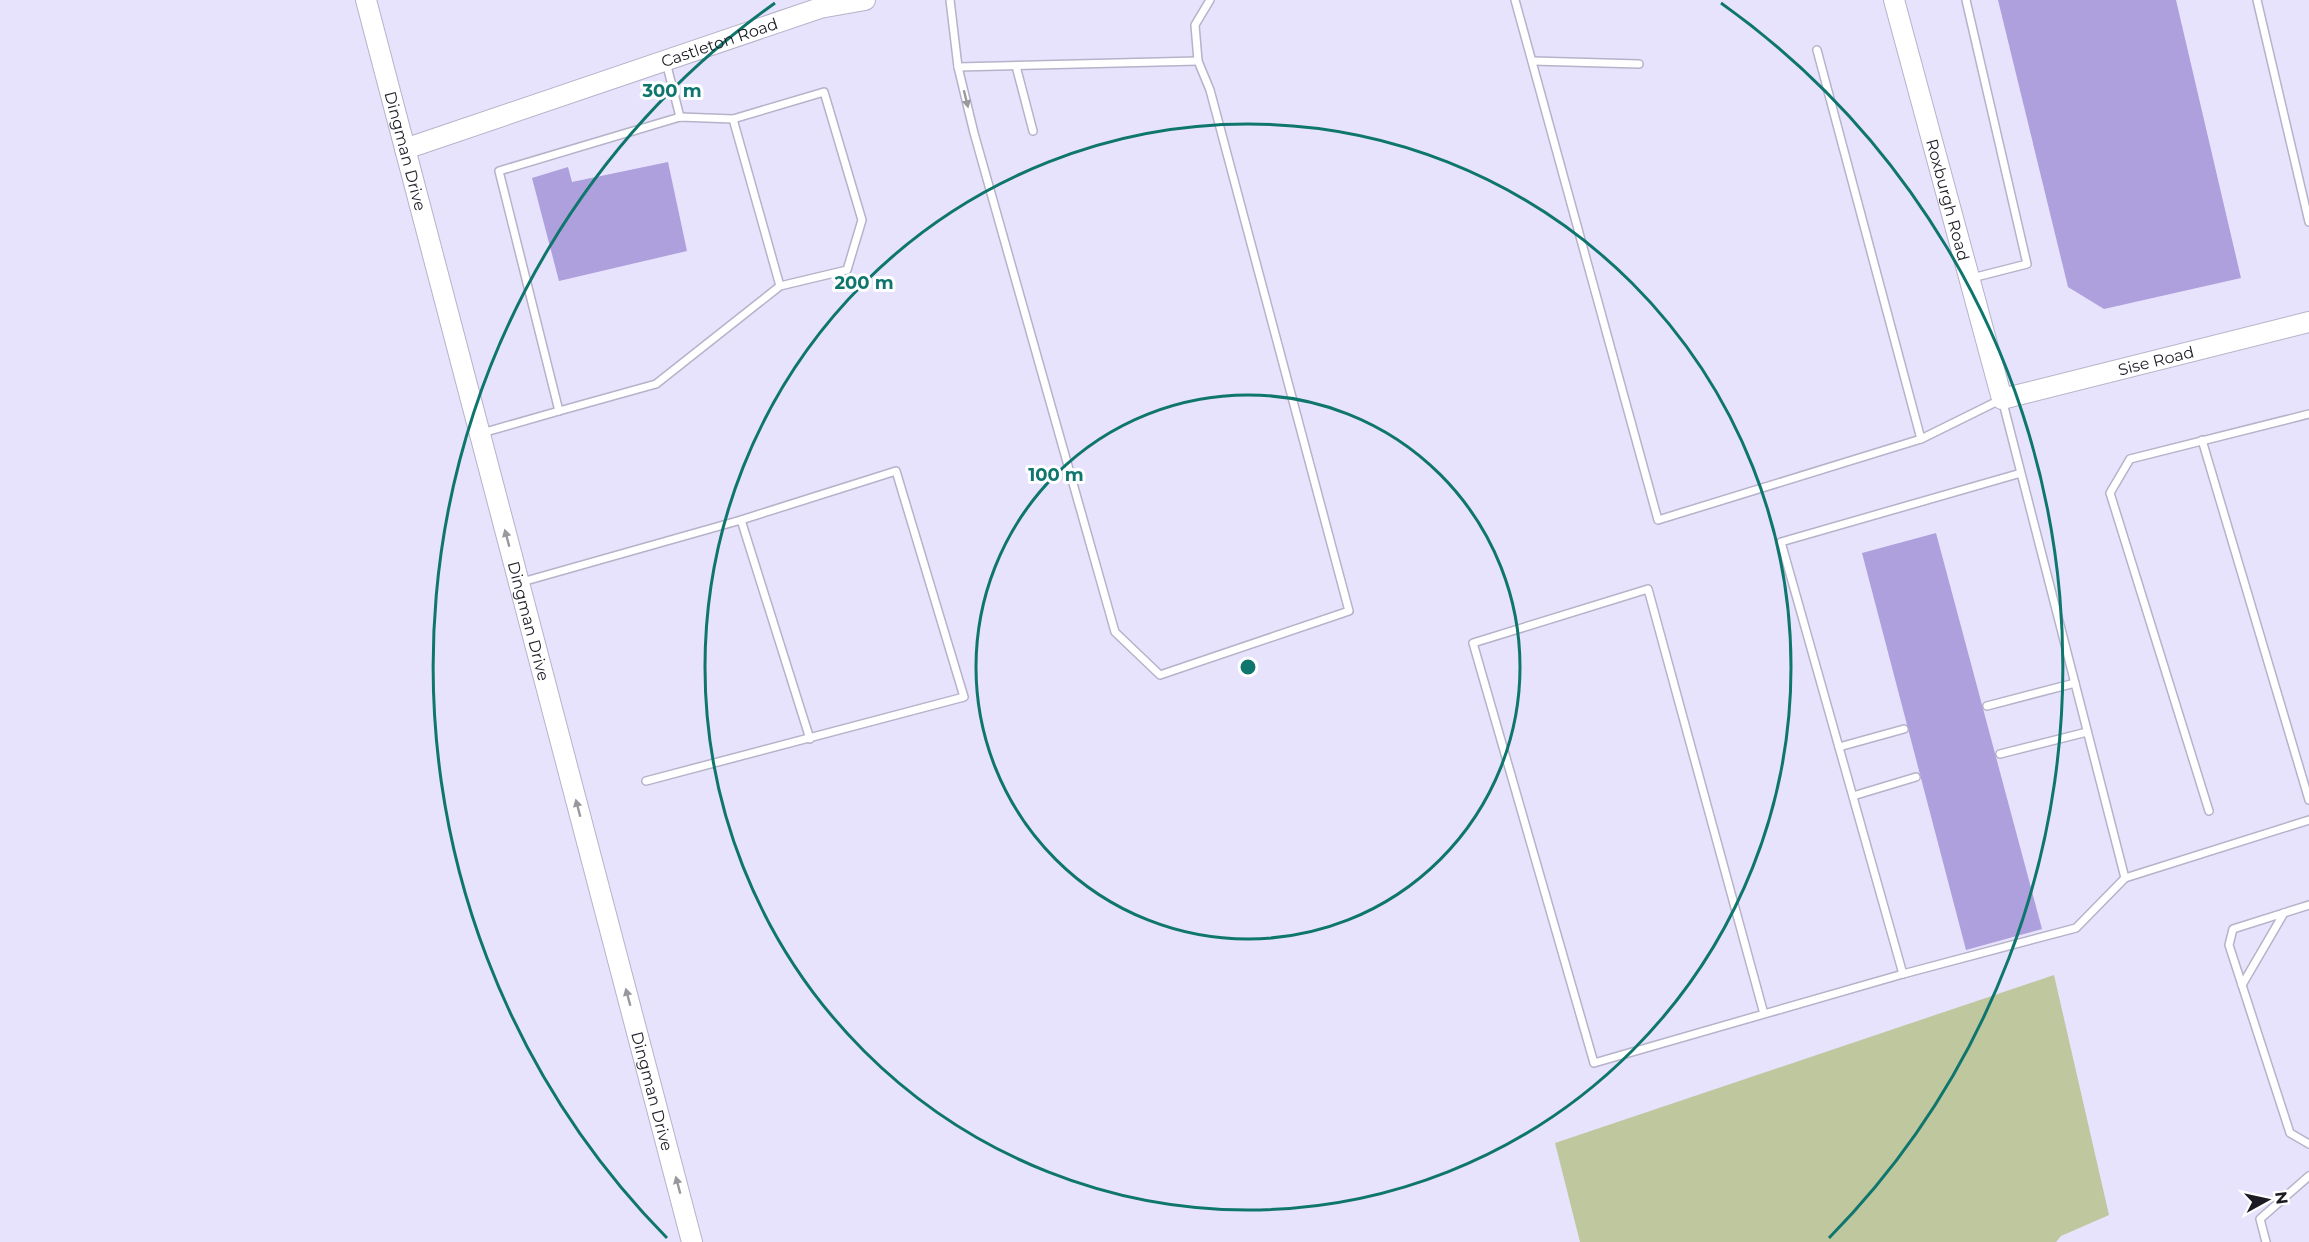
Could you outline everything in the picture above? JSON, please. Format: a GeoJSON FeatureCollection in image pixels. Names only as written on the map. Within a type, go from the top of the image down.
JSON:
{"type":"FeatureCollection","features":[{"type":"Feature","properties":{"kind":"main road","name":"Dingman Drive"},"geometry":{"type":"LineString","coordinates":[[366,0],[692,1242]]}},
{"type":"Feature","properties":{"kind":"main road","name":"Castleton Road"},"geometry":{"type":"LineString","coordinates":[[405,149],[820,8],[865,0]]}},
{"type":"Feature","properties":{"kind":"main road","name":"Roxburgh Road"},"geometry":{"type":"LineString","coordinates":[[1894,0],[2002,399]]}},
{"type":"Feature","properties":{"kind":"main road","name":"Sise Road"},"geometry":{"type":"LineString","coordinates":[[2002,399],[2309,322]]}},
{"type":"Feature","properties":{"kind":"lane"},"geometry":{"type":"LineString","coordinates":[[950,0],[958,67],[974,133],[1115,633],[1160,675],[1349,611],[1210,90],[1198,61],[1195,25],[1210,0]]}},
{"type":"Feature","properties":{"kind":"lane"},"geometry":{"type":"LineString","coordinates":[[1515,0],[1658,520],[1921,440],[2002,399],[2125,878]]}},
{"type":"Feature","properties":{"kind":"lane"},"geometry":{"type":"LineString","coordinates":[[1966,0],[2027,264],[1970,279]]}},
{"type":"Feature","properties":{"kind":"lane"},"geometry":{"type":"LineString","coordinates":[[2257,0],[2309,222]]}},
{"type":"Feature","properties":{"kind":"lane"},"geometry":{"type":"LineString","coordinates":[[1817,50],[1921,440]]}},
{"type":"Feature","properties":{"kind":"lane"},"geometry":{"type":"LineString","coordinates":[[665,60],[680,117]]}},
{"type":"Feature","properties":{"kind":"lane"},"geometry":{"type":"LineString","coordinates":[[958,67],[1198,61]]}},
{"type":"Feature","properties":{"kind":"lane"},"geometry":{"type":"LineString","coordinates":[[1533,61],[1639,64]]}},
{"type":"Feature","properties":{"kind":"lane"},"geometry":{"type":"LineString","coordinates":[[1016,66],[1033,131]]}},
{"type":"Feature","properties":{"kind":"lane"},"geometry":{"type":"LineString","coordinates":[[480,434],[656,384],[780,286],[847,270],[862,220],[824,92],[733,119],[680,117],[499,171],[559,411]]}},
{"type":"Feature","properties":{"kind":"lane"},"geometry":{"type":"LineString","coordinates":[[733,119],[780,286]]}},
{"type":"Feature","properties":{"kind":"lane"},"geometry":{"type":"LineString","coordinates":[[2209,811],[2110,493],[2130,459],[2309,414]]}},
{"type":"Feature","properties":{"kind":"lane"},"geometry":{"type":"LineString","coordinates":[[2202,441],[2309,800]]}},
{"type":"Feature","properties":{"kind":"lane"},"geometry":{"type":"LineString","coordinates":[[519,583],[741,520],[896,471],[964,697],[646,781]]}},
{"type":"Feature","properties":{"kind":"lane"},"geometry":{"type":"LineString","coordinates":[[1903,974],[1781,542],[2021,473]]}},
{"type":"Feature","properties":{"kind":"lane"},"geometry":{"type":"LineString","coordinates":[[741,520],[810,739]]}},
{"type":"Feature","properties":{"kind":"lane"},"geometry":{"type":"LineString","coordinates":[[1764,1014],[1648,589],[1473,643],[1594,1063],[1903,974],[2076,928],[2125,878],[2309,820]]}},
{"type":"Feature","properties":{"kind":"lane"},"geometry":{"type":"LineString","coordinates":[[1987,705],[2075,683]]}},
{"type":"Feature","properties":{"kind":"lane"},"geometry":{"type":"LineString","coordinates":[[1839,747],[1904,729]]}},
{"type":"Feature","properties":{"kind":"lane"},"geometry":{"type":"LineString","coordinates":[[2000,754],[2087,732]]}},
{"type":"Feature","properties":{"kind":"lane"},"geometry":{"type":"LineString","coordinates":[[1853,796],[1916,777]]}},
{"type":"Feature","properties":{"kind":"lane"},"geometry":{"type":"LineString","coordinates":[[2309,905],[2233,929],[2229,945],[2290,1133],[2309,1144]]}},
{"type":"Feature","properties":{"kind":"lane"},"geometry":{"type":"LineString","coordinates":[[2242,986],[2284,913]]}},
{"type":"Feature","properties":{"kind":"lane"},"geometry":{"type":"LineString","coordinates":[[2266,1242],[2260,1219],[2309,1176]]}},
{"type":"Feature","properties":{"kind":"green space"},"geometry":{"type":"Polygon","coordinates":[[[2054,975],[2109,1215],[2061,1236],[2056,1242],[1580,1242],[1555,1143],[2054,975]]]}},
{"type":"Feature","properties":{"kind":"building"},"geometry":{"type":"Polygon","coordinates":[[[1998,0],[2176,0],[2241,278],[2104,309],[2068,287],[1998,0]]]}},
{"type":"Feature","properties":{"kind":"building"},"geometry":{"type":"Polygon","coordinates":[[[668,162],[687,251],[559,281],[532,178],[568,167],[572,182],[668,162]]]}},
{"type":"Feature","properties":{"kind":"building"},"geometry":{"type":"Polygon","coordinates":[[[1936,533],[2042,929],[1966,950],[1862,553],[1936,533]]]}}]}
